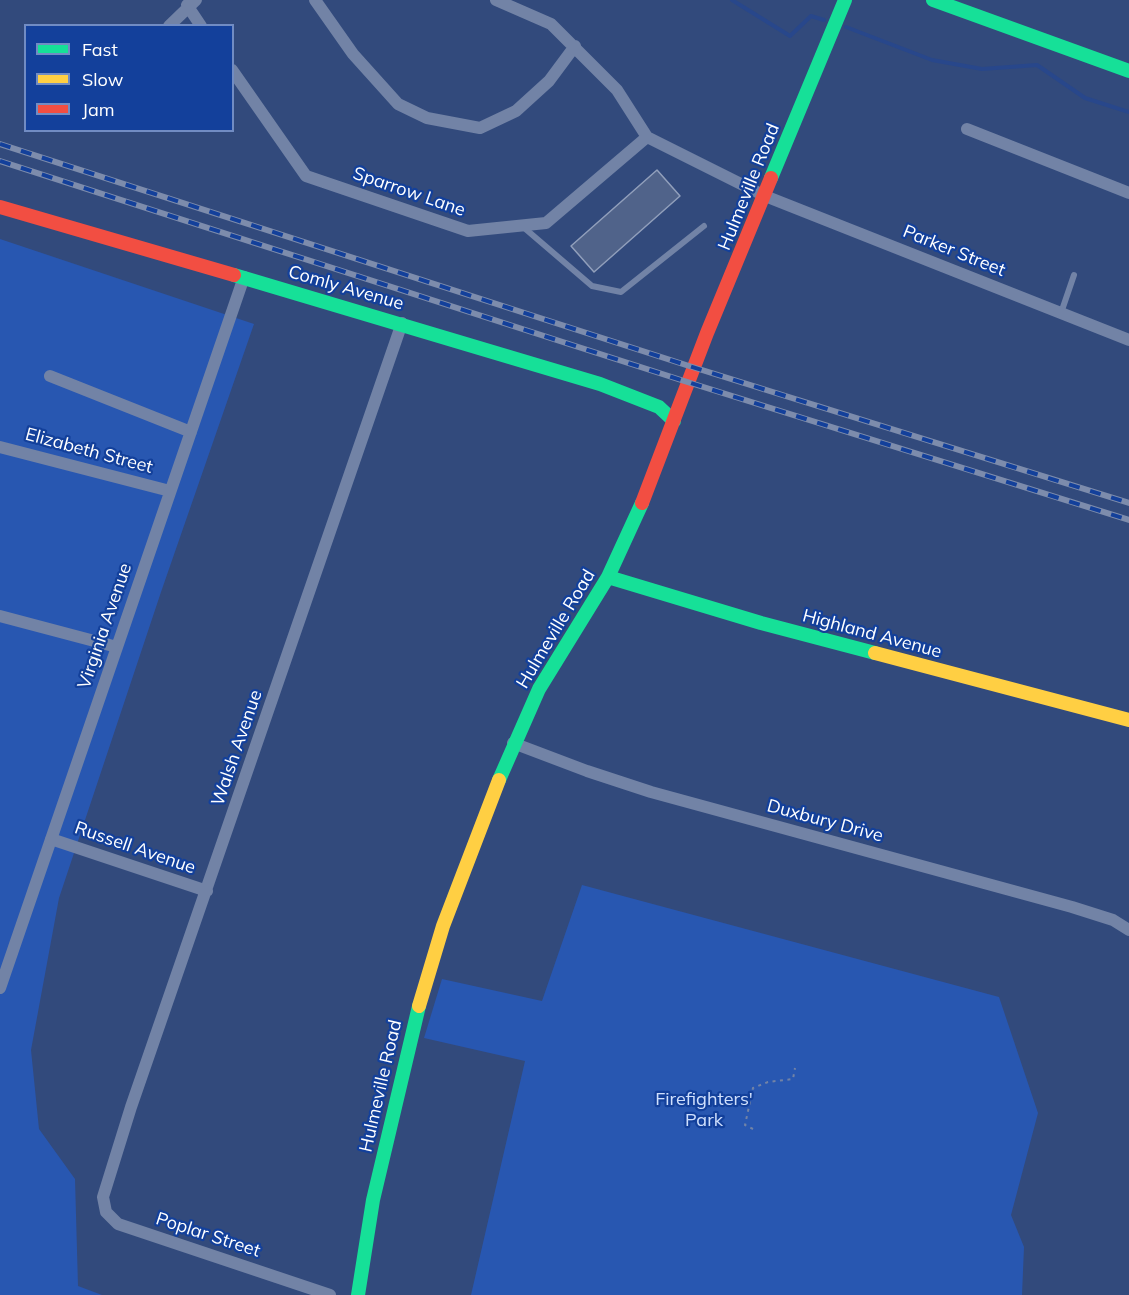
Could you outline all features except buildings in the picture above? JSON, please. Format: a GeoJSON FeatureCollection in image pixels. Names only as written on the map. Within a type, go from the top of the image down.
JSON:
{"type":"FeatureCollection","features":[{"type":"Feature","properties":{"kind":"street"},"geometry":{"type":"LineString","coordinates":[[315,0],[353,54],[398,104],[427,118],[480,128],[516,111],[549,81],[575,46]]}},
{"type":"Feature","properties":{"kind":"street"},"geometry":{"type":"LineString","coordinates":[[496,0],[551,24],[617,90],[647,137],[765,196]]}},
{"type":"Feature","properties":{"kind":"street","name":"Hulmeville Road"},"geometry":{"type":"LineString","coordinates":[[358,1295],[373,1200],[415,1018],[443,926],[513,743],[539,689],[608,577],[647,492],[707,333],[845,0]]}},
{"type":"Feature","properties":{"kind":"street"},"geometry":{"type":"LineString","coordinates":[[933,0],[1129,71]]}},
{"type":"Feature","properties":{"kind":"street"},"geometry":{"type":"LineString","coordinates":[[171,24],[192,3],[200,24]]}},
{"type":"Feature","properties":{"kind":"street","name":"Sparrow Lane"},"geometry":{"type":"LineString","coordinates":[[234,73],[306,176],[468,231],[546,223],[647,137]]}},
{"type":"Feature","properties":{"kind":"street"},"geometry":{"type":"LineString","coordinates":[[968,129],[1129,193]]}},
{"type":"Feature","properties":{"kind":"street","name":"Parker Street"},"geometry":{"type":"LineString","coordinates":[[765,196],[1129,340]]}},
{"type":"Feature","properties":{"kind":"street","name":"Comly Avenue"},"geometry":{"type":"LineString","coordinates":[[0,207],[402,323],[622,392],[658,407],[674,421]]}},
{"type":"Feature","properties":{"kind":"street","name":"Virginia Avenue"},"geometry":{"type":"LineString","coordinates":[[0,988],[244,277]]}},
{"type":"Feature","properties":{"kind":"street","name":"Walsh Avenue"},"geometry":{"type":"LineString","coordinates":[[105,1184],[402,323]]}},
{"type":"Feature","properties":{"kind":"street"},"geometry":{"type":"LineString","coordinates":[[50,376],[191,432]]}},
{"type":"Feature","properties":{"kind":"street","name":"Elizabeth Street"},"geometry":{"type":"LineString","coordinates":[[0,447],[170,491]]}},
{"type":"Feature","properties":{"kind":"street","name":"Highland Avenue"},"geometry":{"type":"LineString","coordinates":[[608,577],[761,623],[1129,720]]}},
{"type":"Feature","properties":{"kind":"street"},"geometry":{"type":"LineString","coordinates":[[0,616],[117,647]]}},
{"type":"Feature","properties":{"kind":"street","name":"Duxbury Drive"},"geometry":{"type":"LineString","coordinates":[[513,743],[651,792],[1072,907],[1113,920],[1129,930]]}},
{"type":"Feature","properties":{"kind":"street","name":"Russell Avenue"},"geometry":{"type":"LineString","coordinates":[[51,839],[207,891]]}},
{"type":"Feature","properties":{"kind":"street","name":"Poplar Street"},"geometry":{"type":"LineString","coordinates":[[105,1184],[103,1205],[118,1224],[330,1295]]}},
{"type":"Feature","properties":{"kind":"lane"},"geometry":{"type":"LineString","coordinates":[[522,225],[591,286],[621,292],[704,226]]}},
{"type":"Feature","properties":{"kind":"lane"},"geometry":{"type":"LineString","coordinates":[[1061,313],[1074,274]]}},
{"type":"Feature","properties":{"kind":"path"},"geometry":{"type":"LineString","coordinates":[[753,1129],[745,1125],[753,1088],[768,1082],[793,1079],[795,1068]]}},
{"type":"Feature","properties":{"kind":"green space"},"geometry":{"type":"Polygon","coordinates":[[[0,239],[254,324],[161,592],[59,898],[31,1050],[39,1129],[75,1179],[78,1286],[102,1295],[0,1295],[0,239]]]}},
{"type":"Feature","properties":{"kind":"green space","name":"Firefighters' Park"},"geometry":{"type":"Polygon","coordinates":[[[582,885],[999,997],[1038,1113],[1011,1215],[1024,1247],[1022,1295],[471,1295],[525,1061],[424,1038],[442,979],[542,1001],[582,885]]]}},
{"type":"Feature","properties":{"kind":"waterway"},"geometry":{"type":"LineString","coordinates":[[732,0],[790,36],[811,16],[824,20]]}},
{"type":"Feature","properties":{"kind":"waterway"},"geometry":{"type":"LineString","coordinates":[[846,27],[932,60],[982,69],[1037,65],[1085,98],[1129,112]]}},
{"type":"Feature","properties":{"kind":"railway"},"geometry":{"type":"LineString","coordinates":[[0,144],[686,365],[1129,503]]}},
{"type":"Feature","properties":{"kind":"railway"},"geometry":{"type":"LineString","coordinates":[[0,161],[681,380],[1129,520]]}},
{"type":"Feature","properties":{"kind":"traffic: fast"},"geometry":{"type":"LineString","coordinates":[[771,178],[845,0]]}},
{"type":"Feature","properties":{"kind":"traffic: fast"},"geometry":{"type":"LineString","coordinates":[[933,0],[1129,71]]}},
{"type":"Feature","properties":{"kind":"traffic: fast"},"geometry":{"type":"LineString","coordinates":[[234,275],[600,384],[659,407],[674,421]]}},
{"type":"Feature","properties":{"kind":"traffic: fast"},"geometry":{"type":"LineString","coordinates":[[499,780],[539,689],[608,577],[642,503]]}},
{"type":"Feature","properties":{"kind":"traffic: fast"},"geometry":{"type":"LineString","coordinates":[[608,577],[761,623],[875,653]]}},
{"type":"Feature","properties":{"kind":"traffic: fast"},"geometry":{"type":"LineString","coordinates":[[358,1295],[373,1200],[419,1006]]}},
{"type":"Feature","properties":{"kind":"traffic: slow"},"geometry":{"type":"LineString","coordinates":[[875,653],[1129,720]]}},
{"type":"Feature","properties":{"kind":"traffic: slow"},"geometry":{"type":"LineString","coordinates":[[419,1006],[443,926],[499,780]]}},
{"type":"Feature","properties":{"kind":"traffic: jam"},"geometry":{"type":"LineString","coordinates":[[642,503],[707,333],[771,178]]}},
{"type":"Feature","properties":{"kind":"traffic: jam"},"geometry":{"type":"LineString","coordinates":[[0,207],[234,275]]}}]}
